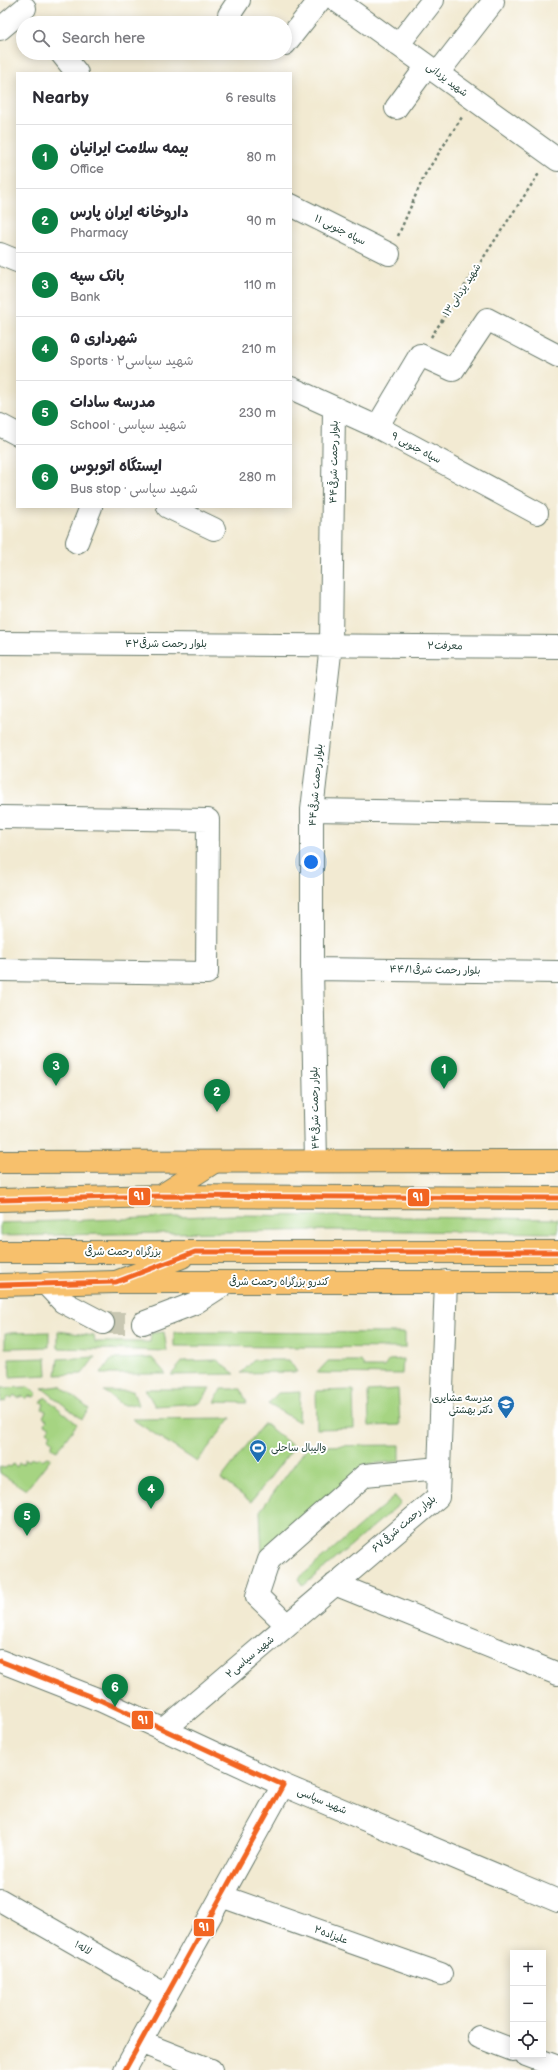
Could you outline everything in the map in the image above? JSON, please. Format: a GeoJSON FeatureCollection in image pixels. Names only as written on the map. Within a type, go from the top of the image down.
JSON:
{"type":"FeatureCollection","features":[{"type":"Feature","properties":{"kind":"main road"},"geometry":{"type":"LineString","coordinates":[[0,1162],[558,1161]]}},
{"type":"Feature","properties":{"kind":"main road"},"geometry":{"type":"LineString","coordinates":[[161,1196],[214,1162]]}},
{"type":"Feature","properties":{"kind":"main road"},"geometry":{"type":"LineString","coordinates":[[0,1200],[161,1196],[558,1198]]}},
{"type":"Feature","properties":{"kind":"main road","name":"بزرگراه رحمت شرقی"},"geometry":{"type":"LineString","coordinates":[[0,1252],[558,1252]]}},
{"type":"Feature","properties":{"kind":"main road"},"geometry":{"type":"LineString","coordinates":[[116,1282],[195,1252]]}},
{"type":"Feature","properties":{"kind":"main road","name":"کندرو بزرگراه رحمت شرقی"},"geometry":{"type":"LineString","coordinates":[[0,1285],[116,1282],[558,1282]]}},
{"type":"Feature","properties":{"kind":"street"},"geometry":{"type":"LineString","coordinates":[[292,35],[320,0]]}},
{"type":"Feature","properties":{"kind":"street","name":"شهید یزدانی"},"geometry":{"type":"LineString","coordinates":[[336,0],[472,100],[556,154]]}},
{"type":"Feature","properties":{"kind":"street"},"geometry":{"type":"LineString","coordinates":[[398,45],[433,0]]}},
{"type":"Feature","properties":{"kind":"street"},"geometry":{"type":"LineString","coordinates":[[396,108],[433,70],[493,2]]}},
{"type":"Feature","properties":{"kind":"street"},"geometry":{"type":"LineString","coordinates":[[0,29],[23,6]]}},
{"type":"Feature","properties":{"kind":"street"},"geometry":{"type":"LineString","coordinates":[[67,60],[76,72]]}},
{"type":"Feature","properties":{"kind":"street","name":"۱۱ سپاه جنوبی"},"geometry":{"type":"LineString","coordinates":[[292,206],[389,254]]}},
{"type":"Feature","properties":{"kind":"street"},"geometry":{"type":"LineString","coordinates":[[0,254],[16,261]]}},
{"type":"Feature","properties":{"kind":"street"},"geometry":{"type":"LineString","coordinates":[[378,427],[420,355],[453,370],[487,319],[558,356]]}},
{"type":"Feature","properties":{"kind":"street","name":"۹ سپاه جنوبی"},"geometry":{"type":"LineString","coordinates":[[292,388],[334,409],[378,427],[537,514]]}},
{"type":"Feature","properties":{"kind":"street","name":"۴۴بلوار رحمت شرقی"},"geometry":{"type":"LineString","coordinates":[[316,1161],[312,969],[312,810],[331,645],[334,409]]}},
{"type":"Feature","properties":{"kind":"street"},"geometry":{"type":"LineString","coordinates":[[77,542],[91,508]]}},
{"type":"Feature","properties":{"kind":"street"},"geometry":{"type":"LineString","coordinates":[[170,508],[214,529]]}},
{"type":"Feature","properties":{"kind":"street","name":"بلوار رحمت شرقی۴۲"},"geometry":{"type":"LineString","coordinates":[[0,643],[331,645]]}},
{"type":"Feature","properties":{"kind":"street","name":"معرفت۲"},"geometry":{"type":"LineString","coordinates":[[331,645],[558,647]]}},
{"type":"Feature","properties":{"kind":"street"},"geometry":{"type":"LineString","coordinates":[[312,810],[558,814]]}},
{"type":"Feature","properties":{"kind":"street"},"geometry":{"type":"LineString","coordinates":[[0,817],[208,820],[208,851],[207,973],[0,970]]}},
{"type":"Feature","properties":{"kind":"street","name":"بلوار رحمت شرقی۴۴/۱"},"geometry":{"type":"LineString","coordinates":[[312,969],[558,972]]}},
{"type":"Feature","properties":{"kind":"street","name":"بلوار رحمت شرقی۶۷"},"geometry":{"type":"LineString","coordinates":[[335,1584],[438,1497],[446,1281]]}},
{"type":"Feature","properties":{"kind":"street"},"geometry":{"type":"LineString","coordinates":[[143,1323],[195,1303],[226,1283]]}},
{"type":"Feature","properties":{"kind":"street"},"geometry":{"type":"LineString","coordinates":[[45,1284],[63,1302],[103,1323]]}},
{"type":"Feature","properties":{"kind":"street"},"geometry":{"type":"LineString","coordinates":[[287,1625],[257,1596],[269,1560],[365,1475],[439,1468]]}},
{"type":"Feature","properties":{"kind":"street"},"geometry":{"type":"LineString","coordinates":[[335,1584],[558,1674]]}},
{"type":"Feature","properties":{"kind":"street","name":"شهید سپاسی۲"},"geometry":{"type":"LineString","coordinates":[[165,1729],[335,1584]]}},
{"type":"Feature","properties":{"kind":"street","name":"شهید سپاسی"},"geometry":{"type":"LineString","coordinates":[[0,1661],[102,1701],[283,1785],[558,1901]]}},
{"type":"Feature","properties":{"kind":"street"},"geometry":{"type":"LineString","coordinates":[[125,2070],[283,1785]]}},
{"type":"Feature","properties":{"kind":"street","name":"علیزاده۲"},"geometry":{"type":"LineString","coordinates":[[221,1896],[441,1974]]}},
{"type":"Feature","properties":{"kind":"street","name":"۱لاله"},"geometry":{"type":"LineString","coordinates":[[0,1900],[166,1995]]}},
{"type":"Feature","properties":{"kind":"street"},"geometry":{"type":"LineString","coordinates":[[479,2037],[510,2049]]}},
{"type":"Feature","properties":{"kind":"street"},"geometry":{"type":"LineString","coordinates":[[140,2042],[211,2070]]}},
{"type":"Feature","properties":{"kind":"street"},"geometry":{"type":"LineString","coordinates":[[534,2058],[558,2067]]}},
{"type":"Feature","properties":{"kind":"path"},"geometry":{"type":"LineString","coordinates":[[389,254],[424,176],[472,100]]}},
{"type":"Feature","properties":{"kind":"path","name":"شهید یزدانی۱۳"},"geometry":{"type":"LineString","coordinates":[[420,355],[556,154]]}},
{"type":"Feature","properties":{"kind":"green space"},"geometry":{"type":"Polygon","coordinates":[[[237,1215],[558,1219],[558,1233],[333,1230],[0,1236],[0,1223],[237,1215]]]}},
{"type":"Feature","properties":{"kind":"green space"},"geometry":{"type":"Polygon","coordinates":[[[58,1331],[94,1336],[95,1342],[150,1342],[151,1333],[164,1332],[167,1351],[58,1348],[58,1331]]]}},
{"type":"Feature","properties":{"kind":"green space"},"geometry":{"type":"Polygon","coordinates":[[[49,1332],[49,1347],[5,1348],[5,1333],[49,1332]]]}},
{"type":"Feature","properties":{"kind":"green space"},"geometry":{"type":"Polygon","coordinates":[[[174,1332],[405,1333],[405,1348],[174,1346],[174,1332]]]}},
{"type":"Feature","properties":{"kind":"green space"},"geometry":{"type":"Polygon","coordinates":[[[95,1357],[82,1374],[56,1375],[58,1359],[95,1357]]]}},
{"type":"Feature","properties":{"kind":"green space"},"geometry":{"type":"Polygon","coordinates":[[[46,1358],[47,1375],[10,1377],[9,1359],[46,1358]]]}},
{"type":"Feature","properties":{"kind":"green space"},"geometry":{"type":"Polygon","coordinates":[[[152,1358],[166,1374],[100,1374],[112,1359],[152,1358]]]}},
{"type":"Feature","properties":{"kind":"green space"},"geometry":{"type":"Polygon","coordinates":[[[403,1359],[402,1374],[317,1373],[328,1361],[361,1361],[364,1367],[384,1367],[389,1360],[403,1359]]]}},
{"type":"Feature","properties":{"kind":"green space"},"geometry":{"type":"Polygon","coordinates":[[[217,1360],[235,1374],[171,1375],[183,1361],[217,1360]]]}},
{"type":"Feature","properties":{"kind":"green space"},"geometry":{"type":"Polygon","coordinates":[[[254,1360],[289,1360],[297,1372],[241,1373],[254,1360]]]}},
{"type":"Feature","properties":{"kind":"green space"},"geometry":{"type":"Polygon","coordinates":[[[60,1386],[89,1409],[82,1419],[42,1388],[60,1386]]]}},
{"type":"Feature","properties":{"kind":"green space"},"geometry":{"type":"Polygon","coordinates":[[[28,1387],[37,1394],[34,1397],[29,1396],[26,1399],[23,1396],[18,1398],[14,1395],[12,1398],[9,1397],[5,1402],[2,1401],[0,1403],[1,1388],[28,1387]]]}},
{"type":"Feature","properties":{"kind":"green space"},"geometry":{"type":"Polygon","coordinates":[[[145,1389],[210,1389],[200,1403],[155,1406],[145,1389]]]}},
{"type":"Feature","properties":{"kind":"green space"},"geometry":{"type":"Polygon","coordinates":[[[221,1389],[241,1389],[247,1403],[215,1402],[221,1389]]]}},
{"type":"Feature","properties":{"kind":"green space"},"geometry":{"type":"Polygon","coordinates":[[[398,1389],[400,1425],[369,1426],[368,1391],[398,1389]]]}},
{"type":"Feature","properties":{"kind":"green space"},"geometry":{"type":"Polygon","coordinates":[[[353,1390],[354,1428],[317,1429],[316,1391],[353,1390]]]}},
{"type":"Feature","properties":{"kind":"green space"},"geometry":{"type":"Polygon","coordinates":[[[104,1391],[133,1391],[138,1405],[122,1405],[104,1391]]]}},
{"type":"Feature","properties":{"kind":"green space"},"geometry":{"type":"Polygon","coordinates":[[[300,1392],[299,1422],[268,1404],[278,1393],[300,1392]]]}},
{"type":"Feature","properties":{"kind":"green space"},"geometry":{"type":"Polygon","coordinates":[[[45,1397],[77,1424],[57,1451],[51,1448],[53,1442],[48,1438],[51,1434],[47,1431],[50,1427],[45,1424],[47,1420],[43,1417],[46,1411],[42,1409],[44,1404],[41,1402],[45,1397]]]}},
{"type":"Feature","properties":{"kind":"green space"},"geometry":{"type":"Polygon","coordinates":[[[231,1418],[197,1462],[132,1419],[231,1418]]]}},
{"type":"Feature","properties":{"kind":"green space","name":"والیبال ساحلی"},"geometry":{"type":"Polygon","coordinates":[[[264,1423],[294,1447],[251,1502],[221,1479],[264,1423]]]}},
{"type":"Feature","properties":{"kind":"green space"},"geometry":{"type":"Polygon","coordinates":[[[400,1445],[400,1461],[369,1464],[262,1554],[260,1511],[308,1446],[400,1445]]]}},
{"type":"Feature","properties":{"kind":"green space"},"geometry":{"type":"Polygon","coordinates":[[[47,1457],[51,1458],[26,1490],[0,1473],[0,1467],[11,1467],[13,1464],[17,1467],[19,1463],[23,1464],[25,1459],[29,1461],[31,1458],[35,1460],[39,1458],[42,1460],[47,1457]]]}},
{"type":"Feature","properties":{"kind":"green space"},"geometry":{"type":"Polygon","coordinates":[[[395,1496],[401,1503],[303,1586],[298,1579],[395,1496]]]}},
{"type":"Feature","properties":{"kind":"tunnel"},"geometry":{"type":"LineString","coordinates":[[103,1323],[143,1323]]}},
{"type":"Feature","properties":{"kind":"transit line","name":"۹۱"},"geometry":{"type":"LineString","coordinates":[[0,1200],[161,1196],[558,1198]]}},
{"type":"Feature","properties":{"kind":"transit line","name":"۹۱"},"geometry":{"type":"LineString","coordinates":[[0,1285],[116,1282],[195,1252],[558,1252]]}},
{"type":"Feature","properties":{"kind":"transit line","name":"۹۱"},"geometry":{"type":"LineString","coordinates":[[0,1661],[102,1701],[283,1785]]}},
{"type":"Feature","properties":{"kind":"transit line","name":"۹۱"},"geometry":{"type":"LineString","coordinates":[[125,2070],[283,1785]]}},
{"type":"Feature","properties":{"kind":"place","name":"بانک سپه"},"geometry":{"type":"Point","coordinates":[56,1086]}},
{"type":"Feature","properties":{"kind":"place","name":"بیمه سلامت ایرانیان"},"geometry":{"type":"Point","coordinates":[444,1089]}},
{"type":"Feature","properties":{"kind":"place","name":"داروخانه ایران پارس"},"geometry":{"type":"Point","coordinates":[217,1112]}},
{"type":"Feature","properties":{"kind":"place","name":"مدرسه عشایری دکتر بهشتی"},"geometry":{"type":"Point","coordinates":[506,1419]}},
{"type":"Feature","properties":{"kind":"place","name":"والیبال ساحلی"},"geometry":{"type":"Point","coordinates":[258,1463]}},
{"type":"Feature","properties":{"kind":"place","name":"شهرداری ۵"},"geometry":{"type":"Point","coordinates":[151,1509]}},
{"type":"Feature","properties":{"kind":"place","name":"مدرسه سادات"},"geometry":{"type":"Point","coordinates":[27,1536]}},
{"type":"Feature","properties":{"kind":"place","name":"ایستگاه اتوبوس"},"geometry":{"type":"Point","coordinates":[115,1707]}}]}
